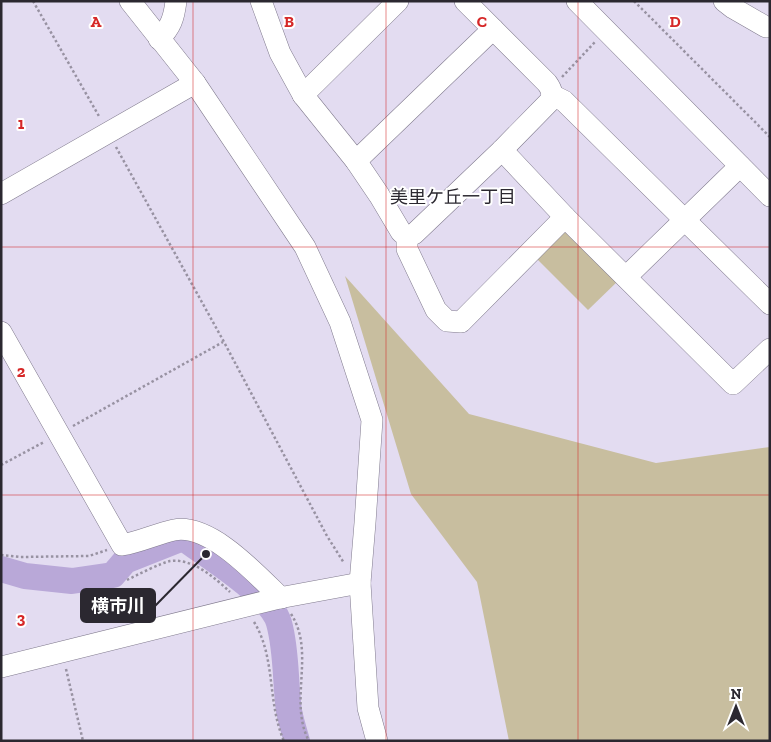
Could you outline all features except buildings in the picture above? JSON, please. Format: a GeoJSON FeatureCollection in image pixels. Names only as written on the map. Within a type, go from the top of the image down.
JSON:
{"type":"FeatureCollection","features":[{"type":"Feature","properties":{"kind":"street"},"geometry":{"type":"LineString","coordinates":[[130,1],[195,84],[305,247],[340,322],[372,420],[365,524],[358,583],[368,708],[377,741]]}},
{"type":"Feature","properties":{"kind":"street"},"geometry":{"type":"LineString","coordinates":[[159,39],[169,29],[174,17],[176,1]]}},
{"type":"Feature","properties":{"kind":"street"},"geometry":{"type":"LineString","coordinates":[[261,1],[280,53],[303,95],[356,161],[401,232],[407,236],[414,234],[502,150],[550,101],[552,92]]}},
{"type":"Feature","properties":{"kind":"street"},"geometry":{"type":"LineString","coordinates":[[303,95],[398,1]]}},
{"type":"Feature","properties":{"kind":"street"},"geometry":{"type":"LineString","coordinates":[[465,1],[552,92],[564,101],[770,304]]}},
{"type":"Feature","properties":{"kind":"street"},"geometry":{"type":"LineString","coordinates":[[577,1],[770,196]]}},
{"type":"Feature","properties":{"kind":"street"},"geometry":{"type":"LineString","coordinates":[[729,4],[770,27]]}},
{"type":"Feature","properties":{"kind":"street"},"geometry":{"type":"LineString","coordinates":[[356,161],[493,29]]}},
{"type":"Feature","properties":{"kind":"street"},"geometry":{"type":"LineString","coordinates":[[1,194],[195,84]]}},
{"type":"Feature","properties":{"kind":"street"},"geometry":{"type":"LineString","coordinates":[[502,150],[565,217],[733,384],[770,349]]}},
{"type":"Feature","properties":{"kind":"street"},"geometry":{"type":"LineString","coordinates":[[626,277],[740,166]]}},
{"type":"Feature","properties":{"kind":"street"},"geometry":{"type":"LineString","coordinates":[[407,236],[407,249],[436,310],[447,321],[461,322],[565,217]]}},
{"type":"Feature","properties":{"kind":"street"},"geometry":{"type":"LineString","coordinates":[[1,332],[122,546],[175,530],[190,530],[205,534],[242,560],[280,598]]}},
{"type":"Feature","properties":{"kind":"street"},"geometry":{"type":"LineString","coordinates":[[1,667],[280,598],[358,583]]}},
{"type":"Feature","properties":{"kind":"path"},"geometry":{"type":"LineString","coordinates":[[33,1],[224,342],[327,536],[358,583]]}},
{"type":"Feature","properties":{"kind":"path"},"geometry":{"type":"LineString","coordinates":[[634,1],[770,137]]}},
{"type":"Feature","properties":{"kind":"path"},"geometry":{"type":"LineString","coordinates":[[552,92],[605,31]]}},
{"type":"Feature","properties":{"kind":"path"},"geometry":{"type":"LineString","coordinates":[[1,465],[224,342]]}},
{"type":"Feature","properties":{"kind":"path"},"geometry":{"type":"LineString","coordinates":[[1,555],[20,557],[89,556],[122,546]]}},
{"type":"Feature","properties":{"kind":"path"},"geometry":{"type":"LineString","coordinates":[[280,598],[296,622],[298,629],[303,659],[300,711],[304,731],[309,741]]}},
{"type":"Feature","properties":{"kind":"path"},"geometry":{"type":"LineString","coordinates":[[62,652],[84,741]]}},
{"type":"Feature","properties":{"kind":"shaded area"},"geometry":{"type":"Polygon","coordinates":[[[568,225],[621,278],[588,310],[535,257],[568,225]]]}},
{"type":"Feature","properties":{"kind":"shaded area"},"geometry":{"type":"Polygon","coordinates":[[[345,276],[469,414],[656,463],[770,447],[770,741],[509,741],[477,582],[411,494],[345,276]]]}},
{"type":"Feature","properties":{"kind":"waterway"},"geometry":{"type":"LineString","coordinates":[[1,569],[25,576],[72,581],[113,575],[125,561],[183,538],[252,589],[274,612],[282,634],[289,711],[297,741]]}},
{"type":"Feature","properties":{"kind":"place","name":"横市川"},"geometry":{"type":"Point","coordinates":[206,554]}},
{"type":"Feature","properties":{"kind":"district","name":"美里ケ丘一丁目"},"geometry":{"type":"Point","coordinates":[453,197]}}]}
